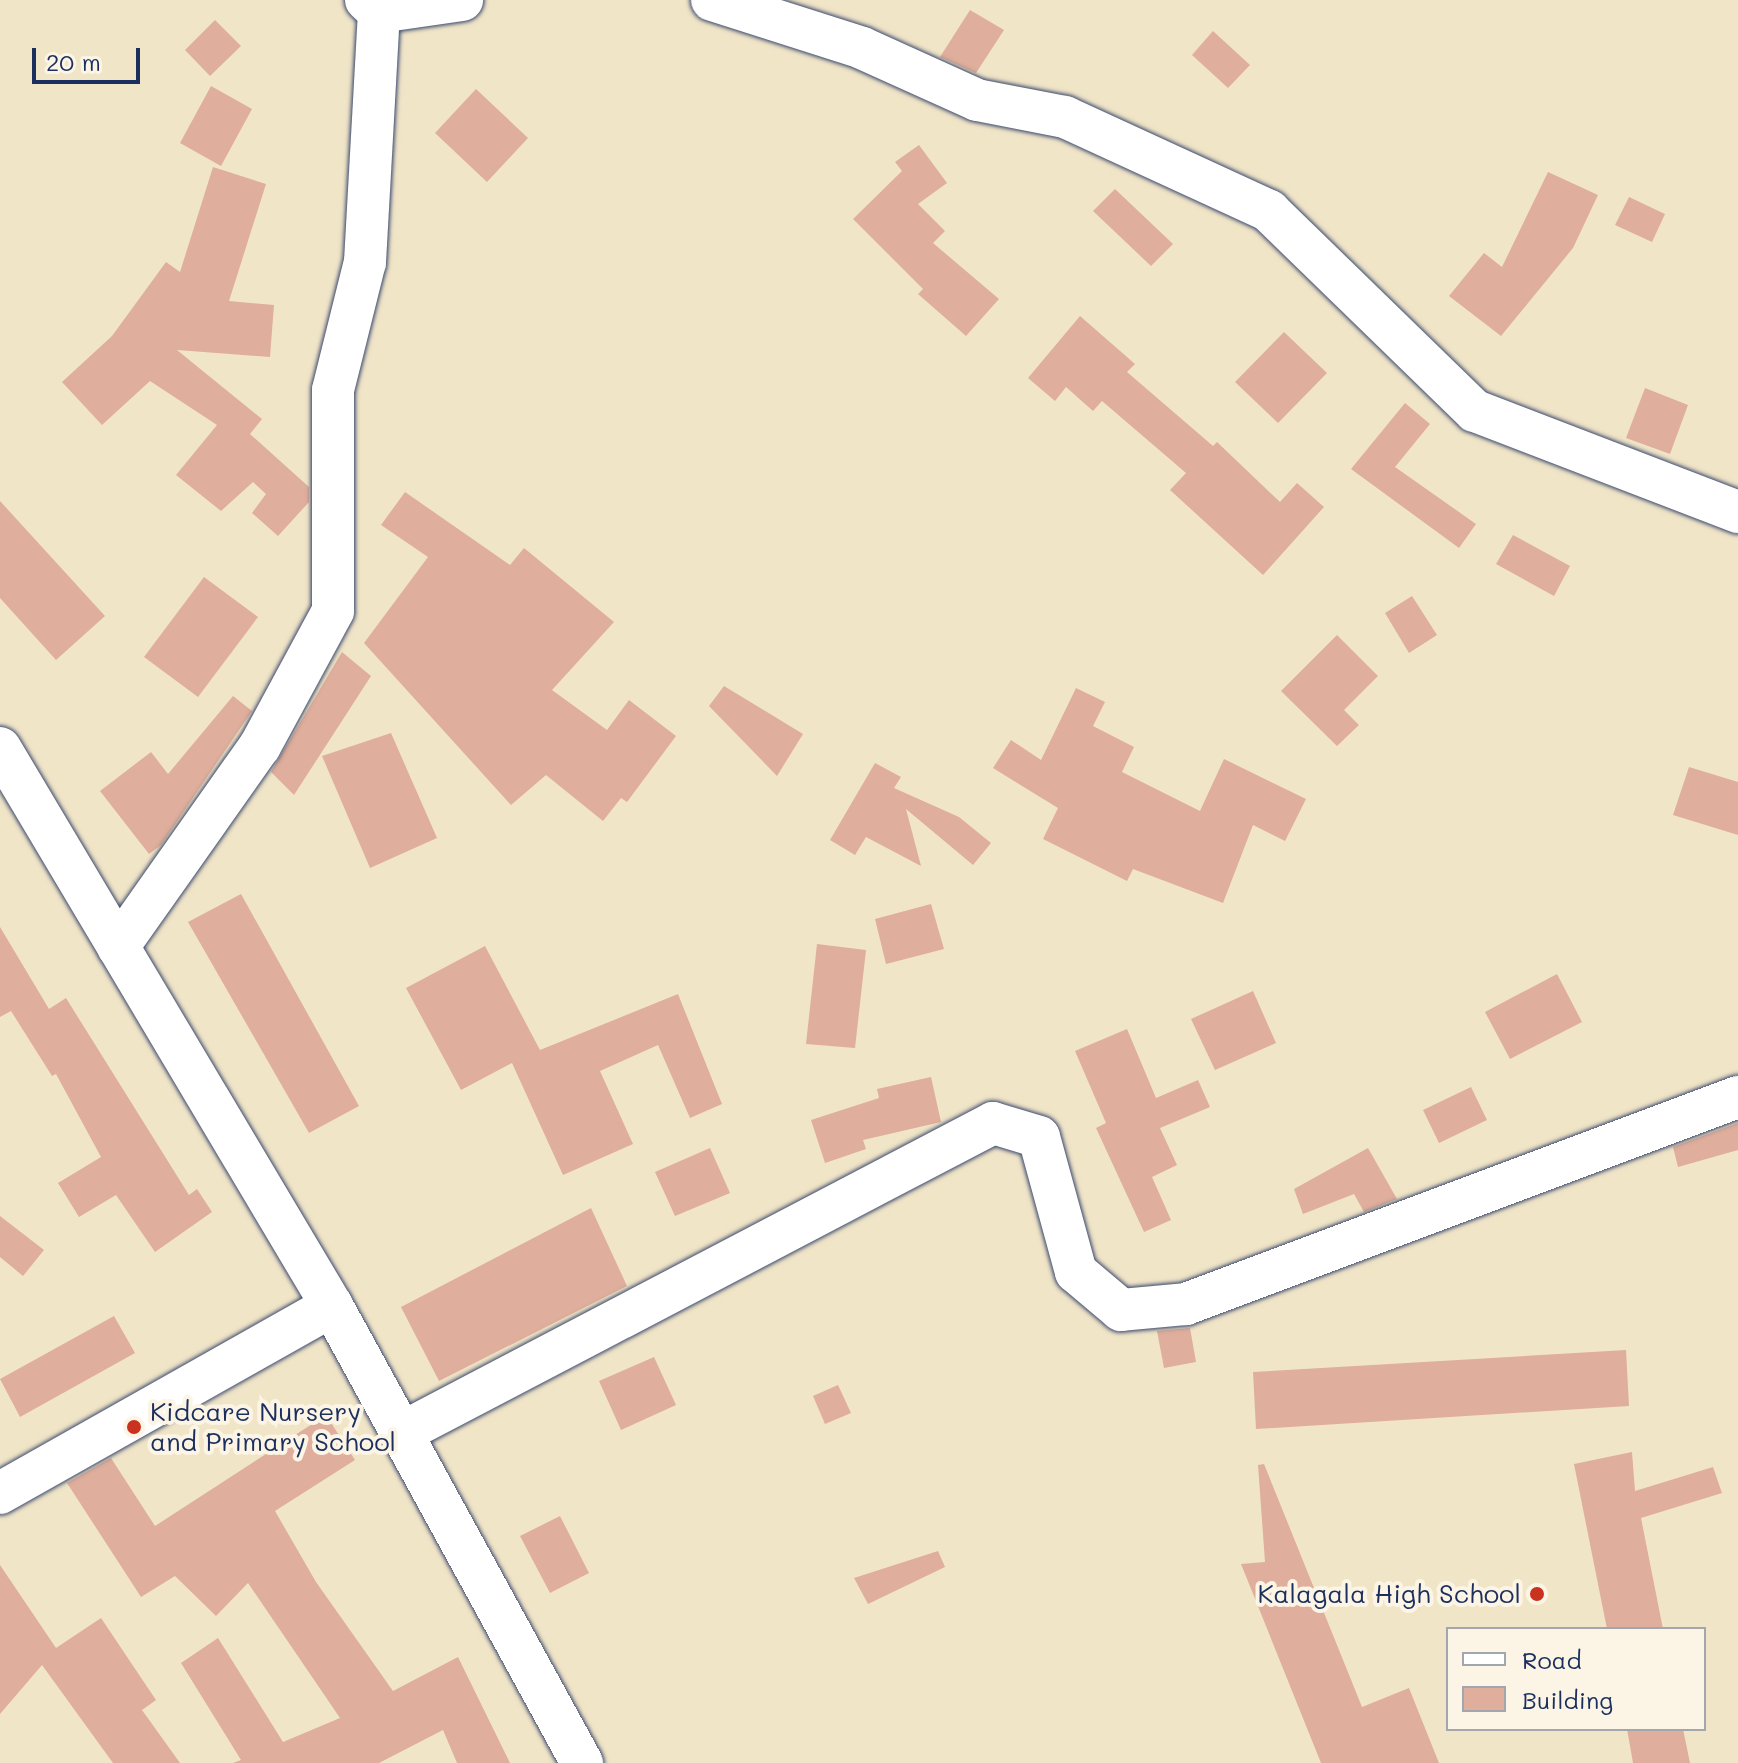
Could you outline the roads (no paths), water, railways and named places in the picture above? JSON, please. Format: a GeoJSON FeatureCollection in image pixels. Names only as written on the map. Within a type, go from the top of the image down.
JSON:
{"type":"FeatureCollection","features":[{"type":"Feature","properties":{"kind":"street"},"geometry":{"type":"LineString","coordinates":[[118,947],[260,746],[333,611],[333,390],[365,262],[373,6],[462,0]]}},
{"type":"Feature","properties":{"kind":"street"},"geometry":{"type":"LineString","coordinates":[[712,0],[862,48],[977,100],[1065,117],[1269,211],[1475,411],[1738,512]]}},
{"type":"Feature","properties":{"kind":"street"},"geometry":{"type":"LineString","coordinates":[[0,748],[332,1306],[582,1763]]}},
{"type":"Feature","properties":{"kind":"street"},"geometry":{"type":"LineString","coordinates":[[403,1432],[993,1123],[1039,1137],[1076,1272],[1121,1310],[1186,1304],[1738,1097]]}},
{"type":"Feature","properties":{"kind":"street"},"geometry":{"type":"LineString","coordinates":[[0,1493],[332,1306]]}},
{"type":"Feature","properties":{"kind":"place","name":"Kidcare Nursery and Primary School"},"geometry":{"type":"Point","coordinates":[134,1427]}},
{"type":"Feature","properties":{"kind":"place","name":"Kalagala High School"},"geometry":{"type":"Point","coordinates":[1537,1594]}}]}
